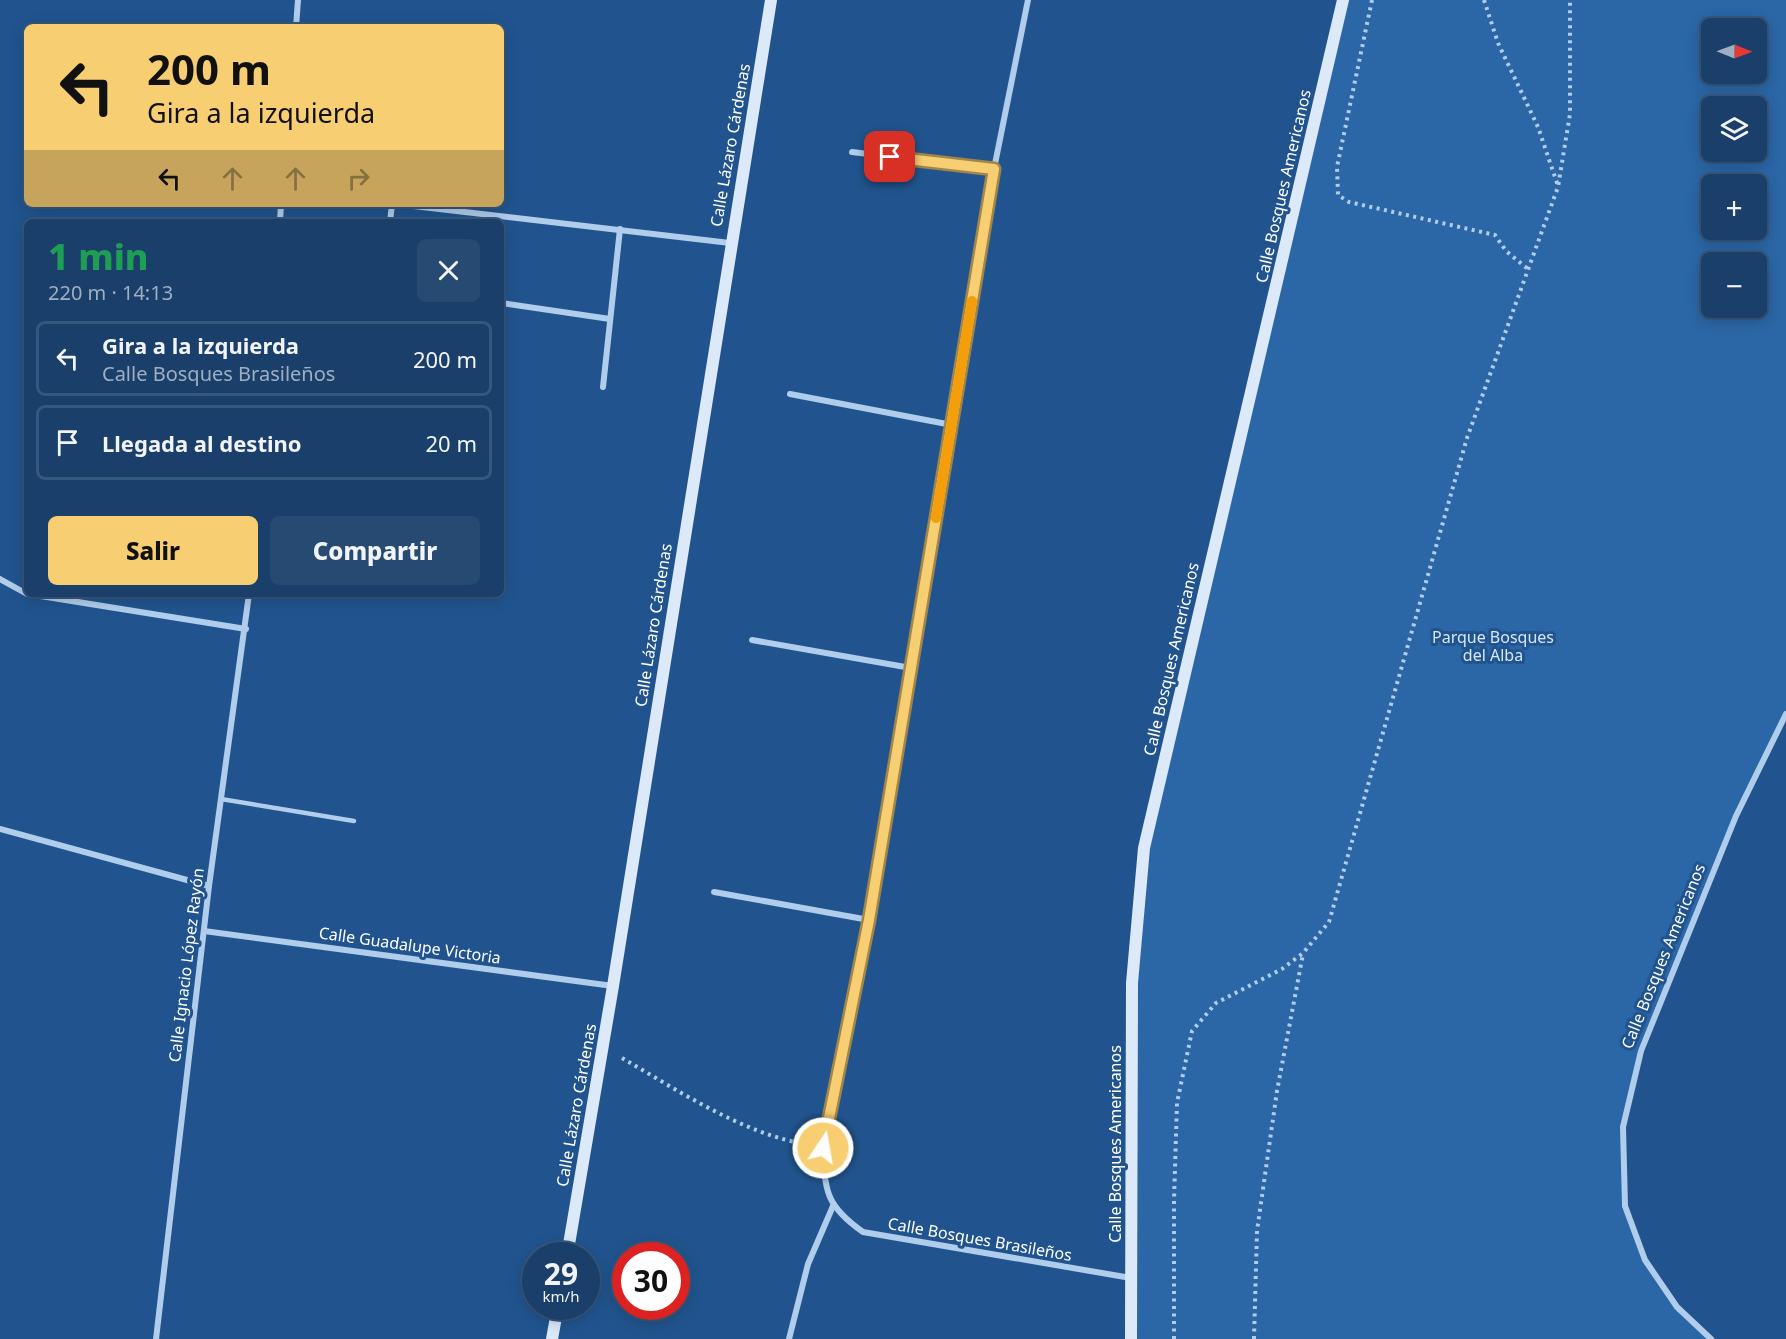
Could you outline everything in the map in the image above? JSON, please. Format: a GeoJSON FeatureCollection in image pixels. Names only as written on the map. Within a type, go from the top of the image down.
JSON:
{"type":"FeatureCollection","features":[{"type":"Feature","properties":{"kind":"main road","name":"Calle Lázaro Cárdenas"},"geometry":{"type":"LineString","coordinates":[[569,1242],[613,986],[730,243],[771,0]]}},
{"type":"Feature","properties":{"kind":"main road","name":"Calle Bosques Americanos"},"geometry":{"type":"LineString","coordinates":[[1131,1339],[1132,983],[1144,848],[1343,0]]}},
{"type":"Feature","properties":{"kind":"main road"},"geometry":{"type":"LineString","coordinates":[[552,1339],[555,1320]]}},
{"type":"Feature","properties":{"kind":"street"},"geometry":{"type":"LineString","coordinates":[[296,24],[298,0]]}},
{"type":"Feature","properties":{"kind":"street"},"geometry":{"type":"LineString","coordinates":[[789,1339],[808,1264],[833,1206],[824,1179],[823,1148],[869,920],[994,169],[1028,0]]}},
{"type":"Feature","properties":{"kind":"street"},"geometry":{"type":"LineString","coordinates":[[852,152],[994,169]]}},
{"type":"Feature","properties":{"kind":"street"},"geometry":{"type":"LineString","coordinates":[[421,207],[730,243]]}},
{"type":"Feature","properties":{"kind":"street"},"geometry":{"type":"LineString","coordinates":[[603,387],[620,229]]}},
{"type":"Feature","properties":{"kind":"street"},"geometry":{"type":"LineString","coordinates":[[504,303],[610,320]]}},
{"type":"Feature","properties":{"kind":"street"},"geometry":{"type":"LineString","coordinates":[[790,394],[951,425]]}},
{"type":"Feature","properties":{"kind":"street"},"geometry":{"type":"LineString","coordinates":[[0,579],[24,592]]}},
{"type":"Feature","properties":{"kind":"street"},"geometry":{"type":"LineString","coordinates":[[46,597],[246,629]]}},
{"type":"Feature","properties":{"kind":"street","name":"Calle Ignacio López Rayón"},"geometry":{"type":"LineString","coordinates":[[156,1339],[209,886],[249,597]]}},
{"type":"Feature","properties":{"kind":"street"},"geometry":{"type":"LineString","coordinates":[[752,640],[910,668]]}},
{"type":"Feature","properties":{"kind":"street","name":"Calle Bosques Americanos"},"geometry":{"type":"LineString","coordinates":[[1711,1339],[1677,1307],[1645,1260],[1625,1206],[1623,1127],[1646,1040],[1736,816],[1786,714]]}},
{"type":"Feature","properties":{"kind":"street"},"geometry":{"type":"LineString","coordinates":[[0,830],[209,886]]}},
{"type":"Feature","properties":{"kind":"street"},"geometry":{"type":"LineString","coordinates":[[714,892],[869,920]]}},
{"type":"Feature","properties":{"kind":"street","name":"Calle Guadalupe Victoria"},"geometry":{"type":"LineString","coordinates":[[204,931],[613,986]]}},
{"type":"Feature","properties":{"kind":"street","name":"Calle Bosques Brasileños"},"geometry":{"type":"LineString","coordinates":[[833,1206],[863,1232],[1131,1278]]}},
{"type":"Feature","properties":{"kind":"lane"},"geometry":{"type":"LineString","coordinates":[[221,799],[354,821]]}},
{"type":"Feature","properties":{"kind":"path"},"geometry":{"type":"LineString","coordinates":[[1372,0],[1337,167],[1338,195],[1349,202],[1495,235],[1506,251],[1528,269]]}},
{"type":"Feature","properties":{"kind":"path"},"geometry":{"type":"LineString","coordinates":[[1484,0],[1498,43],[1538,127],[1558,187]]}},
{"type":"Feature","properties":{"kind":"path"},"geometry":{"type":"LineString","coordinates":[[1174,1339],[1174,1200],[1178,1103],[1192,1031],[1216,1003],[1282,969],[1303,953],[1329,922],[1467,438],[1558,187],[1570,114],[1570,0]]}},
{"type":"Feature","properties":{"kind":"path"},"geometry":{"type":"LineString","coordinates":[[1254,1339],[1257,1231],[1277,1091],[1303,953]]}},
{"type":"Feature","properties":{"kind":"path"},"geometry":{"type":"LineString","coordinates":[[603,1046],[749,1127],[784,1141],[823,1148]]}},
{"type":"Feature","properties":{"kind":"green space","name":"Parque Bosques del Alba"},"geometry":{"type":"Polygon","coordinates":[[[1343,0],[1786,0],[1786,714],[1736,816],[1641,1051],[1623,1127],[1625,1206],[1645,1260],[1677,1307],[1711,1339],[1133,1339],[1132,983],[1144,848],[1343,0]]]}},
{"type":"Feature","properties":{"kind":"slow traffic"},"geometry":{"type":"LineString","coordinates":[[936,518],[972,301]]}},
{"type":"Feature","properties":{"kind":"route"},"geometry":{"type":"LineString","coordinates":[[823,1148],[869,920],[994,169],[890,157]]}}]}
